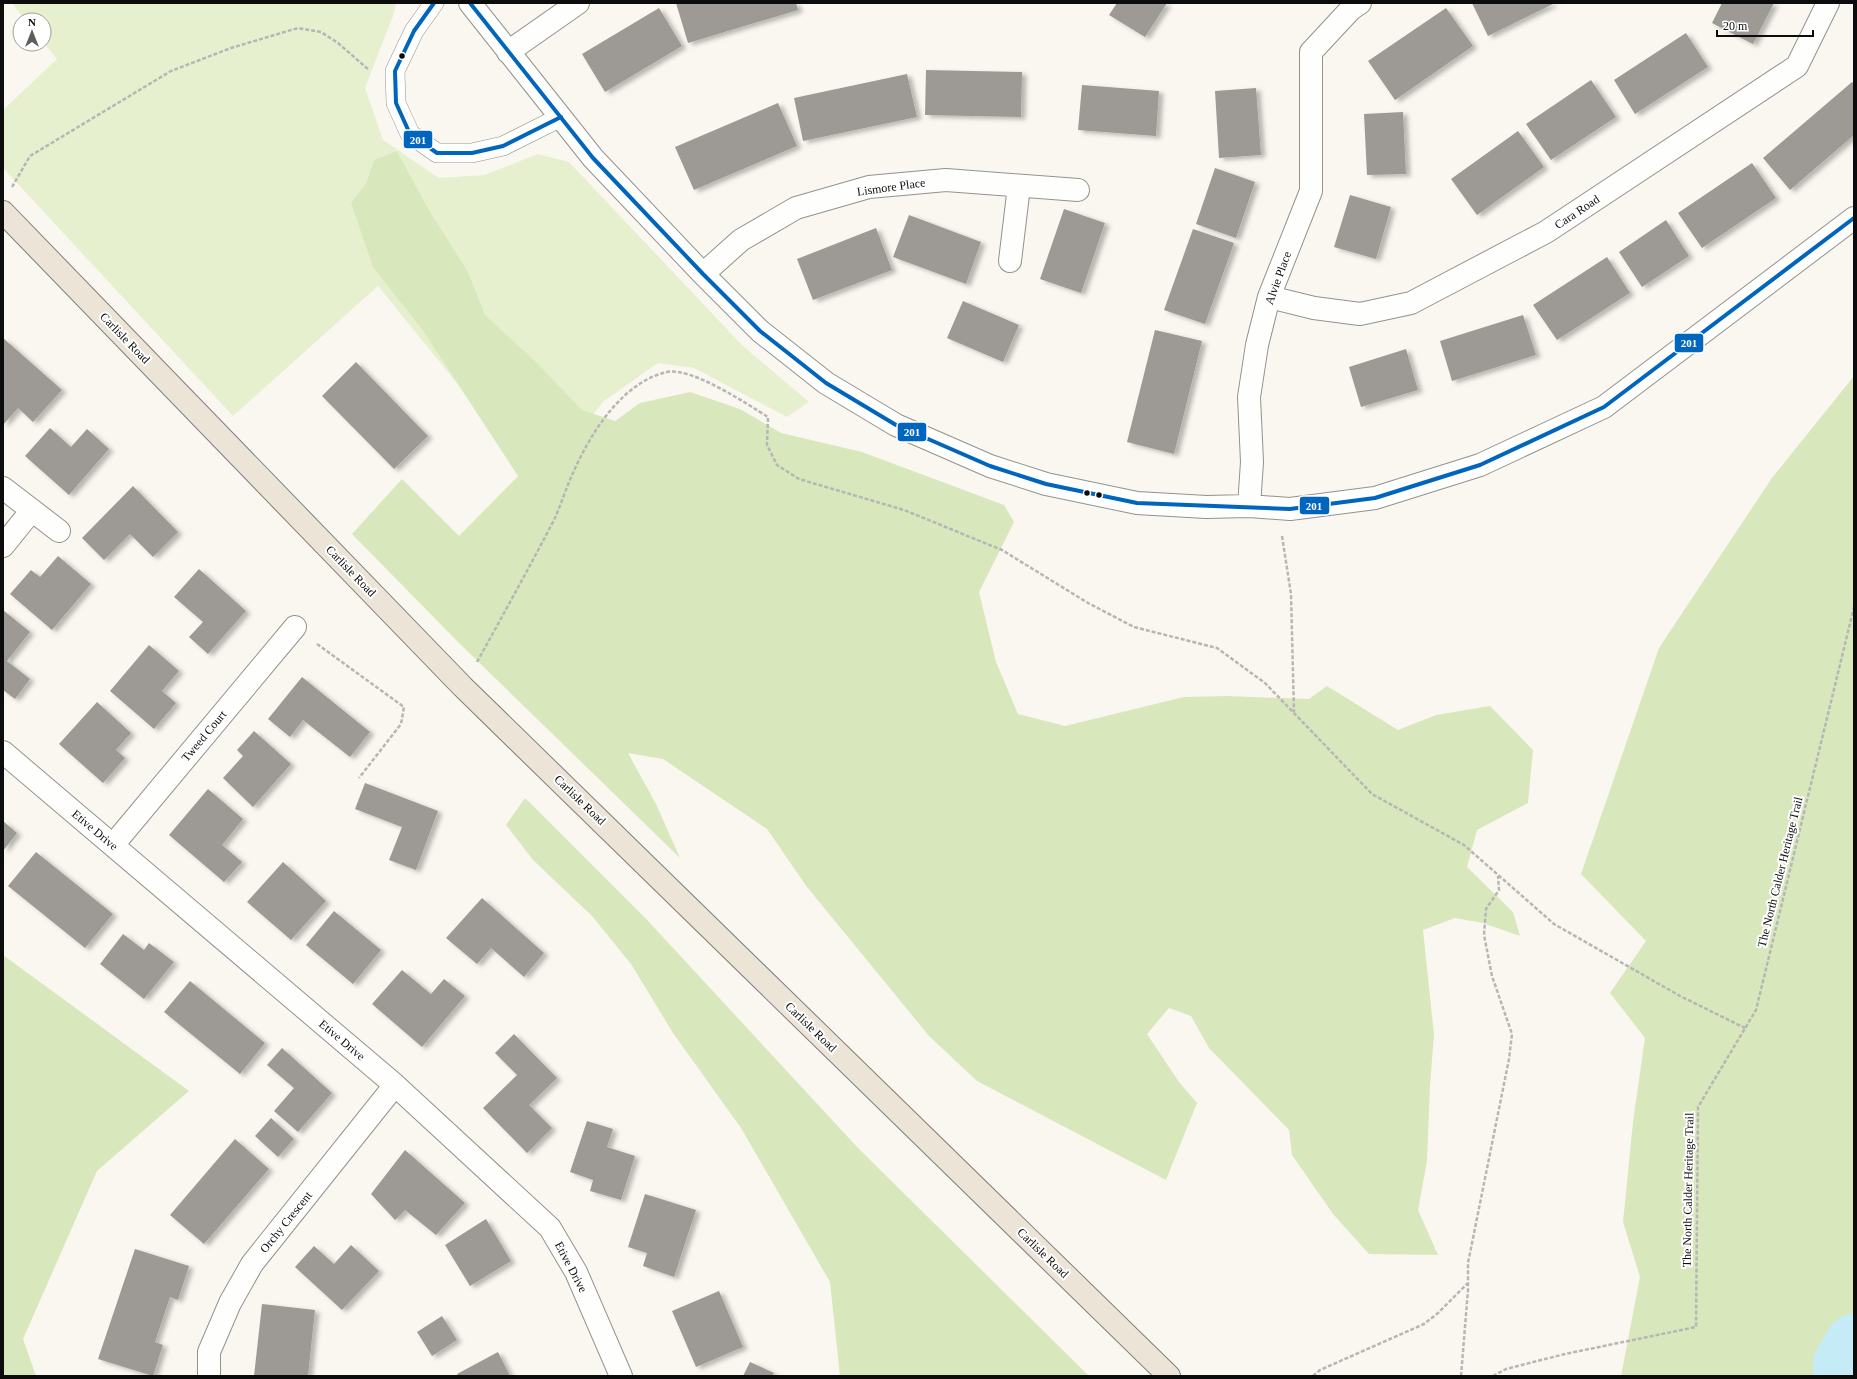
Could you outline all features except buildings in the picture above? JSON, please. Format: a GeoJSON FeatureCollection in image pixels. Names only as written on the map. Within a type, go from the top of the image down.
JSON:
{"type":"FeatureCollection","features":[{"type":"Feature","properties":{"kind":"main road","name":"Carlisle Road"},"geometry":{"type":"LineString","coordinates":[[3,212],[463,687],[1169,1376]]}},
{"type":"Feature","properties":{"kind":"street"},"geometry":{"type":"LineString","coordinates":[[470,3],[593,158],[703,274],[760,331],[826,383],[896,425],[990,466],[1046,484],[1137,503],[1206,507],[1249,506],[1290,509],[1375,498],[1480,466],[1597,410],[1854,218]]}},
{"type":"Feature","properties":{"kind":"street"},"geometry":{"type":"LineString","coordinates":[[508,52],[578,3]]}},
{"type":"Feature","properties":{"kind":"street","name":"Alvie Place"},"geometry":{"type":"LineString","coordinates":[[1249,506],[1252,462],[1250,397],[1257,345],[1269,297],[1311,191],[1311,52],[1351,9],[1360,3]]}},
{"type":"Feature","properties":{"kind":"street","name":"Cara Road"},"geometry":{"type":"LineString","coordinates":[[1269,297],[1314,308],[1360,314],[1411,303],[1519,247],[1546,232],[1797,66],[1828,3]]}},
{"type":"Feature","properties":{"kind":"street","name":"Lismore Place"},"geometry":{"type":"LineString","coordinates":[[703,274],[742,240],[796,208],[869,187],[946,180],[1078,190]]}},
{"type":"Feature","properties":{"kind":"street"},"geometry":{"type":"LineString","coordinates":[[1010,261],[1019,186]]}},
{"type":"Feature","properties":{"kind":"street"},"geometry":{"type":"LineString","coordinates":[[3,488],[59,531]]}},
{"type":"Feature","properties":{"kind":"street"},"geometry":{"type":"LineString","coordinates":[[3,546],[32,510]]}},
{"type":"Feature","properties":{"kind":"street","name":"Tweed Court"},"geometry":{"type":"LineString","coordinates":[[113,845],[295,628]]}},
{"type":"Feature","properties":{"kind":"street","name":"Etive Drive"},"geometry":{"type":"LineString","coordinates":[[3,752],[395,1085],[550,1228],[576,1272],[621,1376]]}},
{"type":"Feature","properties":{"kind":"street","name":"Orchy Crescent"},"geometry":{"type":"LineString","coordinates":[[209,1376],[209,1352],[230,1303],[252,1264],[395,1085]]}},
{"type":"Feature","properties":{"kind":"lane"},"geometry":{"type":"LineString","coordinates":[[434,3],[414,31],[395,71],[396,104],[410,134],[437,153],[472,153],[503,146],[561,117]]}},
{"type":"Feature","properties":{"kind":"path"},"geometry":{"type":"LineString","coordinates":[[11,190],[30,156],[171,71],[231,48],[298,28],[321,32],[338,43],[396,93]]}},
{"type":"Feature","properties":{"kind":"path"},"geometry":{"type":"LineString","coordinates":[[463,687],[554,519],[574,471],[600,424],[619,401],[643,382],[668,372],[691,375],[731,394],[768,417],[767,445],[777,465],[799,479],[904,510],[1002,550],[1088,603],[1134,628],[1217,648],[1265,683],[1372,794],[1464,845],[1554,924],[1680,996],[1745,1028]]}},
{"type":"Feature","properties":{"kind":"path"},"geometry":{"type":"LineString","coordinates":[[1277,508],[1291,594],[1294,712]]}},
{"type":"Feature","properties":{"kind":"path","name":"The North Calder Heritage Trail"},"geometry":{"type":"LineString","coordinates":[[1493,1376],[1506,1369],[1565,1354],[1696,1327],[1698,1107],[1756,1010],[1854,608]]}},
{"type":"Feature","properties":{"kind":"path"},"geometry":{"type":"LineString","coordinates":[[295,628],[404,707],[401,724],[359,778]]}},
{"type":"Feature","properties":{"kind":"path"},"geometry":{"type":"LineString","coordinates":[[1461,1376],[1468,1283],[1468,1263],[1509,1059],[1512,1034],[1492,976],[1484,935],[1486,909],[1499,890],[1498,875]]}},
{"type":"Feature","properties":{"kind":"path"},"geometry":{"type":"LineString","coordinates":[[1313,1376],[1320,1370],[1424,1324],[1438,1313],[1468,1283]]}},
{"type":"Feature","properties":{"kind":"green space"},"geometry":{"type":"Polygon","coordinates":[[[12,3],[396,3],[393,16],[365,88],[383,140],[439,178],[484,175],[538,154],[569,162],[742,345],[809,402],[787,417],[694,368],[658,363],[604,401],[539,479],[460,387],[378,286],[233,416],[3,168],[3,110],[57,59],[51,52],[52,12],[19,12],[12,3]]]}},
{"type":"Feature","properties":{"kind":"green space"},"geometry":{"type":"Polygon","coordinates":[[[397,151],[427,207],[468,272],[485,315],[537,363],[582,410],[615,421],[640,403],[690,392],[740,409],[781,433],[862,452],[1004,505],[1014,522],[979,592],[996,662],[1018,714],[1065,726],[1184,697],[1227,696],[1309,699],[1327,686],[1398,730],[1436,715],[1490,706],[1533,750],[1528,803],[1477,830],[1467,867],[1513,912],[1520,936],[1483,923],[1455,918],[1423,930],[1434,1035],[1430,1085],[1427,1161],[1418,1210],[1438,1255],[1369,1254],[1333,1214],[1292,1155],[1289,1130],[1209,1048],[1191,1016],[1169,1008],[1147,1034],[1179,1082],[1197,1103],[1166,1180],[977,1081],[929,1036],[807,887],[767,829],[663,759],[628,753],[656,804],[680,858],[459,643],[352,534],[402,479],[459,536],[518,476],[424,332],[373,267],[351,203],[366,184],[374,160],[397,151]]]}},
{"type":"Feature","properties":{"kind":"green space"},"geometry":{"type":"Polygon","coordinates":[[[1854,376],[1854,1376],[1621,1376],[1640,1277],[1623,1222],[1633,1122],[1645,1038],[1610,993],[1646,941],[1581,874],[1659,648],[1772,478],[1854,376]]]}},
{"type":"Feature","properties":{"kind":"green space"},"geometry":{"type":"Polygon","coordinates":[[[525,798],[649,922],[859,1149],[1089,1376],[840,1376],[830,1282],[741,1128],[673,1033],[631,964],[592,916],[533,860],[506,825],[525,798]]]}},
{"type":"Feature","properties":{"kind":"green space"},"geometry":{"type":"Polygon","coordinates":[[[3,955],[189,1091],[97,1171],[23,1339],[36,1376],[3,1376],[3,955]]]}},
{"type":"Feature","properties":{"kind":"waterway"},"geometry":{"type":"LineString","coordinates":[[1842,1376],[1842,1363],[1854,1343]]}},
{"type":"Feature","properties":{"kind":"transit line","name":"201"},"geometry":{"type":"LineString","coordinates":[[434,3],[414,31],[395,71],[396,103],[410,134],[437,153],[472,153],[503,146],[561,117]]}},
{"type":"Feature","properties":{"kind":"transit line","name":"201"},"geometry":{"type":"LineString","coordinates":[[470,3],[593,158],[703,274],[760,331],[826,383],[896,425],[990,466],[1046,484],[1137,503],[1290,509],[1375,498],[1480,465],[1604,407],[1854,218]]}}]}
